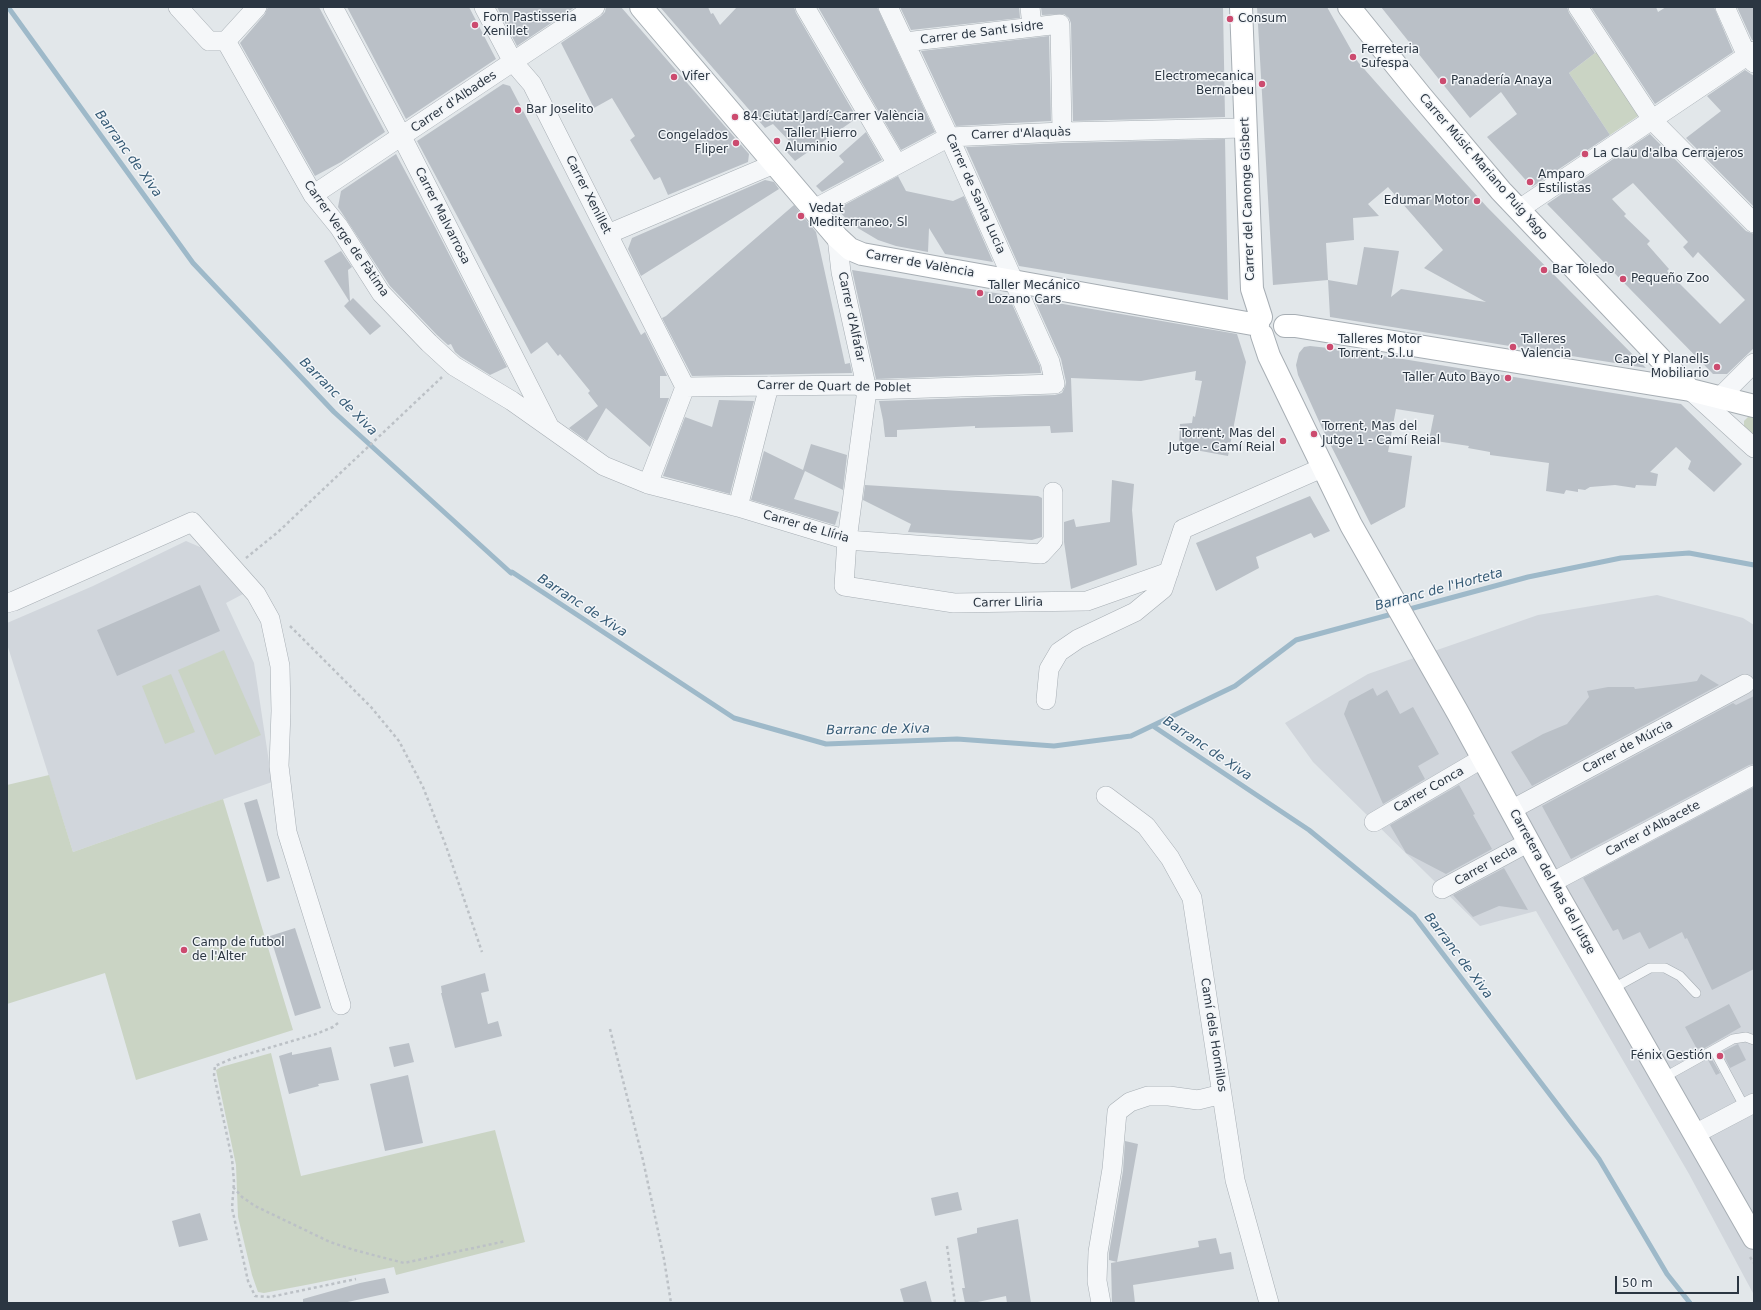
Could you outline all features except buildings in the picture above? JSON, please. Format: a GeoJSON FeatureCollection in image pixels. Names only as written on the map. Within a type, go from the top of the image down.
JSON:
{"type":"FeatureCollection","features":[{"type":"Feature","properties":{"kind":"street"},"geometry":{"type":"LineString","coordinates":[[178,7],[209,41],[226,41],[257,7]]}},
{"type":"Feature","properties":{"kind":"street","name":"Carrer Malvarrosa"},"geometry":{"type":"LineString","coordinates":[[332,7],[402,137],[549,426]]}},
{"type":"Feature","properties":{"kind":"street","name":"Carrer Xenillet"},"geometry":{"type":"LineString","coordinates":[[484,7],[513,62],[532,84],[685,387]]}},
{"type":"Feature","properties":{"kind":"street","name":"Carrer d'Albades"},"geometry":{"type":"LineString","coordinates":[[313,195],[595,7]]}},
{"type":"Feature","properties":{"kind":"street","name":"Carrer de València"},"geometry":{"type":"LineString","coordinates":[[641,7],[814,209],[836,237],[850,249],[862,254],[1260,326],[1268,312],[1276,313],[1282,318],[1285,326],[1295,326],[1690,390]]}},
{"type":"Feature","properties":{"kind":"street"},"geometry":{"type":"LineString","coordinates":[[805,7],[897,164]]}},
{"type":"Feature","properties":{"kind":"street","name":"Carrer de Santa Lucia"},"geometry":{"type":"LineString","coordinates":[[888,7],[906,42],[1050,362],[1055,384]]}},
{"type":"Feature","properties":{"kind":"street"},"geometry":{"type":"LineString","coordinates":[[1030,7],[1032,27]]}},
{"type":"Feature","properties":{"kind":"street","name":"Carrer del Canonge Gisbert"},"geometry":{"type":"LineString","coordinates":[[1241,7],[1252,289],[1260,326],[1269,356],[1324,467]]}},
{"type":"Feature","properties":{"kind":"street","name":"Carrer Músic Mariano Puig Yago"},"geometry":{"type":"LineString","coordinates":[[1349,7],[1420,96],[1518,210],[1690,390]]}},
{"type":"Feature","properties":{"kind":"street"},"geometry":{"type":"LineString","coordinates":[[1578,7],[1653,121],[1754,223]]}},
{"type":"Feature","properties":{"kind":"street"},"geometry":{"type":"LineString","coordinates":[[1518,210],[1752,57],[1725,7]]}},
{"type":"Feature","properties":{"kind":"street","name":"Carrer de Sant Isidre"},"geometry":{"type":"LineString","coordinates":[[906,42],[1060,24],[1062,132]]}},
{"type":"Feature","properties":{"kind":"street","name":"Carrer Verge de Fàtima"},"geometry":{"type":"LineString","coordinates":[[226,41],[313,195],[339,227],[381,293],[429,344],[454,366],[512,401],[549,426]]}},
{"type":"Feature","properties":{"kind":"street","name":"Carrer d'Alaquàs"},"geometry":{"type":"LineString","coordinates":[[814,209],[949,137],[1062,132],[1246,128]]}},
{"type":"Feature","properties":{"kind":"street"},"geometry":{"type":"LineString","coordinates":[[608,234],[774,164]]}},
{"type":"Feature","properties":{"kind":"street","name":"Carrer d'Alfafar"},"geometry":{"type":"LineString","coordinates":[[836,237],[841,272],[867,390],[847,540],[844,586]]}},
{"type":"Feature","properties":{"kind":"street"},"geometry":{"type":"LineString","coordinates":[[1719,398],[1754,362]]}},
{"type":"Feature","properties":{"kind":"street","name":"Carrer de Quart de Poblet"},"geometry":{"type":"LineString","coordinates":[[685,387],[857,385],[867,390],[1055,384]]}},
{"type":"Feature","properties":{"kind":"street"},"geometry":{"type":"LineString","coordinates":[[738,508],[769,386]]}},
{"type":"Feature","properties":{"kind":"street"},"geometry":{"type":"LineString","coordinates":[[648,484],[685,387]]}},
{"type":"Feature","properties":{"kind":"street"},"geometry":{"type":"LineString","coordinates":[[1690,390],[1754,406]]}},
{"type":"Feature","properties":{"kind":"street"},"geometry":{"type":"LineString","coordinates":[[1690,390],[1754,448]]}},
{"type":"Feature","properties":{"kind":"street","name":"Carrer de Llíria"},"geometry":{"type":"LineString","coordinates":[[549,426],[604,466],[648,484],[738,508],[847,540],[1041,554],[1053,541],[1052,492]]}},
{"type":"Feature","properties":{"kind":"street"},"geometry":{"type":"LineString","coordinates":[[1046,700],[1049,669],[1059,652],[1078,639],[1136,612],[1163,589],[1183,530],[1324,467]]}},
{"type":"Feature","properties":{"kind":"street","name":"Carretera del Mas del Jutge"},"geometry":{"type":"LineString","coordinates":[[1324,467],[1351,525],[1458,713],[1551,883],[1754,1238]]}},
{"type":"Feature","properties":{"kind":"street"},"geometry":{"type":"LineString","coordinates":[[7,603],[192,522],[256,594],[270,619],[280,666],[281,710],[279,766],[287,832],[341,1006]]}},
{"type":"Feature","properties":{"kind":"street","name":"Carrer Lliria"},"geometry":{"type":"LineString","coordinates":[[844,586],[954,603],[1087,601],[1169,572]]}},
{"type":"Feature","properties":{"kind":"street","name":"Carrer de Múrcia"},"geometry":{"type":"LineString","coordinates":[[1511,810],[1745,684]]}},
{"type":"Feature","properties":{"kind":"street","name":"Carrer Conca"},"geometry":{"type":"LineString","coordinates":[[1374,822],[1483,758]]}},
{"type":"Feature","properties":{"kind":"street","name":"Carrer d'Albacete"},"geometry":{"type":"LineString","coordinates":[[1551,883],[1754,775]]}},
{"type":"Feature","properties":{"kind":"street","name":"Camí dels Hornillos"},"geometry":{"type":"LineString","coordinates":[[1106,796],[1146,826],[1170,858],[1192,898],[1235,1180],[1269,1303]]}},
{"type":"Feature","properties":{"kind":"street","name":"Carrer Iecla"},"geometry":{"type":"LineString","coordinates":[[1442,889],[1529,842]]}},
{"type":"Feature","properties":{"kind":"street"},"geometry":{"type":"LineString","coordinates":[[1101,1303],[1097,1281],[1098,1252],[1112,1169],[1117,1112],[1130,1102],[1148,1096],[1169,1096],[1198,1100],[1222,1094]]}},
{"type":"Feature","properties":{"kind":"street"},"geometry":{"type":"LineString","coordinates":[[1695,1134],[1749,1106]]}},
{"type":"Feature","properties":{"kind":"lane"},"geometry":{"type":"LineString","coordinates":[[1612,989],[1650,968],[1665,968],[1680,976],[1696,993]]}},
{"type":"Feature","properties":{"kind":"lane"},"geometry":{"type":"LineString","coordinates":[[1663,1078],[1733,1039],[1746,1037],[1754,1040]]}},
{"type":"Feature","properties":{"kind":"lane"},"geometry":{"type":"LineString","coordinates":[[1714,1050],[1749,1106]]}},
{"type":"Feature","properties":{"kind":"path"},"geometry":{"type":"LineString","coordinates":[[233,569],[278,532],[437,382]]}},
{"type":"Feature","properties":{"kind":"path"},"geometry":{"type":"LineString","coordinates":[[264,607],[291,627],[371,707],[399,741],[423,787],[446,846],[482,952]]}},
{"type":"Feature","properties":{"kind":"path"},"geometry":{"type":"LineString","coordinates":[[341,1006],[341,1020],[333,1027],[316,1034],[231,1059],[215,1066],[214,1075],[232,1159],[232,1208],[248,1281],[255,1296],[270,1297],[356,1279]]}},
{"type":"Feature","properties":{"kind":"path"},"geometry":{"type":"LineString","coordinates":[[610,1029],[643,1160],[664,1259],[671,1303]]}},
{"type":"Feature","properties":{"kind":"path"},"geometry":{"type":"LineString","coordinates":[[233,1186],[242,1197],[255,1206],[330,1242],[404,1263],[506,1241]]}},
{"type":"Feature","properties":{"kind":"path"},"geometry":{"type":"LineString","coordinates":[[947,1246],[955,1303]]}},
{"type":"Feature","properties":{"kind":"shaded area"},"geometry":{"type":"Polygon","coordinates":[[[186,541],[200,547],[207,547],[245,593],[226,603],[254,663],[272,782],[73,852],[7,644],[7,623],[93,586],[186,541]]]}},
{"type":"Feature","properties":{"kind":"shaded area"},"geometry":{"type":"Polygon","coordinates":[[[1657,595],[1743,618],[1754,625],[1754,1295],[1689,1174],[1536,911],[1480,926],[1313,762],[1285,723],[1368,674],[1538,615],[1657,595]]]}},
{"type":"Feature","properties":{"kind":"green space"},"geometry":{"type":"Polygon","coordinates":[[[1599,50],[1641,114],[1610,135],[1569,73],[1599,50]]]}},
{"type":"Feature","properties":{"kind":"green space"},"geometry":{"type":"Polygon","coordinates":[[[1748,417],[1754,417],[1754,436],[1744,427],[1744,421],[1748,417]]]}},
{"type":"Feature","properties":{"kind":"green space"},"geometry":{"type":"Polygon","coordinates":[[[224,650],[261,735],[215,755],[178,670],[224,650]]]}},
{"type":"Feature","properties":{"kind":"green space"},"geometry":{"type":"Polygon","coordinates":[[[171,674],[195,732],[165,744],[142,686],[171,674]]]}},
{"type":"Feature","properties":{"kind":"green space","name":"Camp de futbol de l'Alter"},"geometry":{"type":"Polygon","coordinates":[[[49,775],[73,852],[223,799],[293,1030],[136,1080],[105,973],[7,1004],[7,785],[49,775]]]}},
{"type":"Feature","properties":{"kind":"green space"},"geometry":{"type":"Polygon","coordinates":[[[271,1053],[301,1176],[495,1130],[525,1242],[396,1275],[394,1267],[264,1293],[258,1292],[252,1275],[238,1217],[236,1165],[216,1070],[221,1067],[271,1053]]]}},
{"type":"Feature","properties":{"kind":"waterway","name":"Barranc de Xiva"},"geometry":{"type":"LineString","coordinates":[[8,7],[193,263],[334,412],[511,573],[512,572],[734,718],[826,744],[957,739],[1054,746],[1131,736],[1235,686],[1296,640],[1396,613]]}},
{"type":"Feature","properties":{"kind":"waterway","name":"Barranc de l'Horteta"},"geometry":{"type":"LineString","coordinates":[[1406,610],[1528,577],[1621,558],[1689,553],[1754,565]]}},
{"type":"Feature","properties":{"kind":"waterway","name":"Barranc de Xiva"},"geometry":{"type":"LineString","coordinates":[[1153,726],[1309,830],[1414,916],[1599,1159],[1667,1274],[1690,1303]]}},
{"type":"Feature","properties":{"kind":"place","name":"Consum"},"geometry":{"type":"Point","coordinates":[1230,19]}},
{"type":"Feature","properties":{"kind":"place","name":"Forn Pastisseria Xenillet"},"geometry":{"type":"Point","coordinates":[475,25]}},
{"type":"Feature","properties":{"kind":"place","name":"Ferreteria Sufespa"},"geometry":{"type":"Point","coordinates":[1353,57]}},
{"type":"Feature","properties":{"kind":"place","name":"Vifer"},"geometry":{"type":"Point","coordinates":[674,77]}},
{"type":"Feature","properties":{"kind":"place","name":"Panadería Anaya"},"geometry":{"type":"Point","coordinates":[1443,81]}},
{"type":"Feature","properties":{"kind":"place","name":"Electromecanica Bernabeu"},"geometry":{"type":"Point","coordinates":[1262,84]}},
{"type":"Feature","properties":{"kind":"place","name":"Bar Joselito"},"geometry":{"type":"Point","coordinates":[518,110]}},
{"type":"Feature","properties":{"kind":"place","name":"84.Ciutat Jardí-Carrer València"},"geometry":{"type":"Point","coordinates":[735,117]}},
{"type":"Feature","properties":{"kind":"place","name":"Taller Hierro Aluminio"},"geometry":{"type":"Point","coordinates":[777,141]}},
{"type":"Feature","properties":{"kind":"place","name":"Congelados Fliper"},"geometry":{"type":"Point","coordinates":[736,143]}},
{"type":"Feature","properties":{"kind":"place","name":"La Clau d'alba Cerrajeros"},"geometry":{"type":"Point","coordinates":[1585,154]}},
{"type":"Feature","properties":{"kind":"place","name":"Amparo Estilistas"},"geometry":{"type":"Point","coordinates":[1530,182]}},
{"type":"Feature","properties":{"kind":"place","name":"Edumar Motor"},"geometry":{"type":"Point","coordinates":[1477,201]}},
{"type":"Feature","properties":{"kind":"place","name":"Vedat Mediterraneo, Sl"},"geometry":{"type":"Point","coordinates":[801,216]}},
{"type":"Feature","properties":{"kind":"place","name":"Bar Toledo"},"geometry":{"type":"Point","coordinates":[1544,270]}},
{"type":"Feature","properties":{"kind":"place","name":"Pequeño Zoo"},"geometry":{"type":"Point","coordinates":[1623,279]}},
{"type":"Feature","properties":{"kind":"place","name":"Taller Mecánico Lozano Cars"},"geometry":{"type":"Point","coordinates":[980,293]}},
{"type":"Feature","properties":{"kind":"place","name":"Talleres Motor Torrent, S.l.u"},"geometry":{"type":"Point","coordinates":[1330,347]}},
{"type":"Feature","properties":{"kind":"place","name":"Talleres Valencia"},"geometry":{"type":"Point","coordinates":[1513,347]}},
{"type":"Feature","properties":{"kind":"place","name":"Capel Y Planells Mobiliario"},"geometry":{"type":"Point","coordinates":[1717,367]}},
{"type":"Feature","properties":{"kind":"place","name":"Taller Auto Bayo"},"geometry":{"type":"Point","coordinates":[1508,378]}},
{"type":"Feature","properties":{"kind":"place","name":"Torrent, Mas del Jutge 1 - Camí Reial"},"geometry":{"type":"Point","coordinates":[1314,434]}},
{"type":"Feature","properties":{"kind":"place","name":"Torrent, Mas del Jutge - Camí Reial"},"geometry":{"type":"Point","coordinates":[1283,441]}},
{"type":"Feature","properties":{"kind":"place","name":"Camp de futbol de l'Alter"},"geometry":{"type":"Point","coordinates":[184,950]}},
{"type":"Feature","properties":{"kind":"place","name":"Fénix Gestión"},"geometry":{"type":"Point","coordinates":[1720,1056]}}]}
